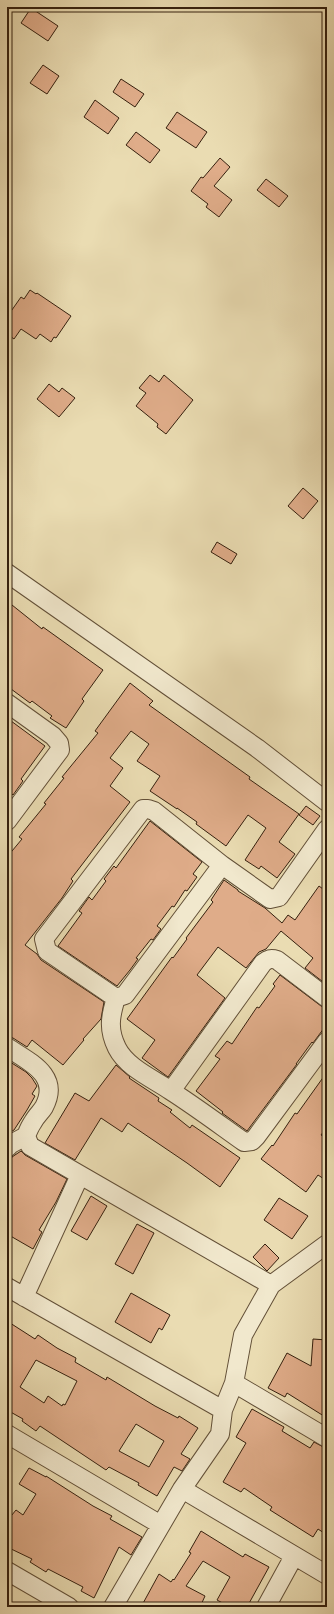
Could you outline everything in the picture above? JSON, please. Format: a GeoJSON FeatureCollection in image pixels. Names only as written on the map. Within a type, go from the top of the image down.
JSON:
{"type":"FeatureCollection","features":[{"type":"Feature","properties":{"kind":"street"},"geometry":{"type":"LineString","coordinates":[[7,573],[257,748],[327,802]]}},
{"type":"Feature","properties":{"kind":"street"},"geometry":{"type":"LineString","coordinates":[[7,703],[53,736],[59,743],[60,750],[7,821]]}},
{"type":"Feature","properties":{"kind":"street"},"geometry":{"type":"LineString","coordinates":[[222,865],[125,996],[116,998],[47,951],[44,939],[139,812],[143,809],[154,811],[222,865],[270,899],[275,899],[279,896],[327,829]]}},
{"type":"Feature","properties":{"kind":"street"},"geometry":{"type":"LineString","coordinates":[[171,1091],[263,963],[267,960],[272,958],[277,960],[327,998]]}},
{"type":"Feature","properties":{"kind":"street"},"geometry":{"type":"LineString","coordinates":[[116,998],[110,1017],[111,1033],[118,1050],[136,1070],[171,1091],[244,1142],[252,1141],[256,1137],[327,1041]]}},
{"type":"Feature","properties":{"kind":"street"},"geometry":{"type":"LineString","coordinates":[[7,1047],[42,1072],[49,1083],[49,1095],[44,1108],[32,1122],[26,1136],[7,1148]]}},
{"type":"Feature","properties":{"kind":"street"},"geometry":{"type":"LineString","coordinates":[[26,1136],[30,1146],[271,1284]]}},
{"type":"Feature","properties":{"kind":"street"},"geometry":{"type":"LineString","coordinates":[[24,1296],[80,1175]]}},
{"type":"Feature","properties":{"kind":"street"},"geometry":{"type":"LineString","coordinates":[[113,1607],[182,1489],[220,1434],[223,1410],[234,1383],[243,1334],[271,1284],[327,1244]]}},
{"type":"Feature","properties":{"kind":"street"},"geometry":{"type":"LineString","coordinates":[[7,1287],[223,1410]]}},
{"type":"Feature","properties":{"kind":"street"},"geometry":{"type":"LineString","coordinates":[[234,1383],[327,1438]]}},
{"type":"Feature","properties":{"kind":"street"},"geometry":{"type":"LineString","coordinates":[[10,1442],[161,1526]]}},
{"type":"Feature","properties":{"kind":"street"},"geometry":{"type":"LineString","coordinates":[[182,1489],[327,1575]]}},
{"type":"Feature","properties":{"kind":"street"},"geometry":{"type":"LineString","coordinates":[[266,1607],[294,1556]]}},
{"type":"Feature","properties":{"kind":"street"},"geometry":{"type":"LineString","coordinates":[[7,1571],[69,1607]]}},
{"type":"Feature","properties":{"kind":"building"},"geometry":{"type":"Polygon","coordinates":[[[31,8],[58,26],[48,41],[21,23],[31,8]]]}},
{"type":"Feature","properties":{"kind":"building"},"geometry":{"type":"Polygon","coordinates":[[[43,65],[59,76],[47,94],[30,83],[43,65]]]}},
{"type":"Feature","properties":{"kind":"building"},"geometry":{"type":"Polygon","coordinates":[[[121,79],[144,94],[135,107],[113,92],[121,79]]]}},
{"type":"Feature","properties":{"kind":"building"},"geometry":{"type":"Polygon","coordinates":[[[95,100],[119,118],[108,134],[84,117],[95,100]]]}},
{"type":"Feature","properties":{"kind":"building"},"geometry":{"type":"Polygon","coordinates":[[[177,112],[207,132],[196,148],[166,128],[177,112]]]}},
{"type":"Feature","properties":{"kind":"building"},"geometry":{"type":"Polygon","coordinates":[[[136,132],[160,150],[150,163],[126,145],[136,132]]]}},
{"type":"Feature","properties":{"kind":"building"},"geometry":{"type":"Polygon","coordinates":[[[220,158],[230,167],[214,186],[232,200],[219,217],[206,207],[208,204],[191,191],[201,177],[203,178],[220,158]]]}},
{"type":"Feature","properties":{"kind":"building"},"geometry":{"type":"Polygon","coordinates":[[[266,179],[288,196],[279,207],[257,190],[266,179]]]}},
{"type":"Feature","properties":{"kind":"building"},"geometry":{"type":"Polygon","coordinates":[[[30,290],[36,294],[37,293],[71,316],[56,338],[54,337],[51,342],[40,334],[36,339],[21,329],[14,339],[7,334],[7,317],[21,297],[24,299],[30,290]]]}},
{"type":"Feature","properties":{"kind":"building"},"geometry":{"type":"Polygon","coordinates":[[[150,375],[159,382],[164,375],[193,400],[166,434],[157,427],[158,424],[136,406],[146,393],[139,388],[150,375]]]}},
{"type":"Feature","properties":{"kind":"building"},"geometry":{"type":"Polygon","coordinates":[[[49,384],[59,392],[62,388],[75,398],[59,417],[37,399],[49,384]]]}},
{"type":"Feature","properties":{"kind":"building"},"geometry":{"type":"Polygon","coordinates":[[[303,488],[318,501],[303,519],[288,506],[303,488]]]}},
{"type":"Feature","properties":{"kind":"building"},"geometry":{"type":"Polygon","coordinates":[[[217,542],[237,554],[231,564],[211,552],[217,542]]]}},
{"type":"Feature","properties":{"kind":"building"},"geometry":{"type":"Polygon","coordinates":[[[7,601],[42,629],[43,627],[103,670],[82,699],[84,701],[66,728],[50,718],[52,716],[32,701],[30,703],[7,686],[7,601]]]}},
{"type":"Feature","properties":{"kind":"building"},"geometry":{"type":"Polygon","coordinates":[[[130,683],[153,701],[149,705],[299,814],[279,842],[295,854],[277,878],[261,866],[259,869],[245,860],[266,828],[248,815],[226,846],[196,824],[197,822],[150,791],[160,776],[137,761],[149,744],[131,731],[110,758],[123,768],[110,786],[130,802],[71,879],[73,881],[62,898],[25,945],[37,954],[41,960],[104,1002],[101,1019],[63,1065],[32,1040],[27,1047],[13,1038],[7,1037],[7,857],[22,839],[19,837],[46,804],[44,803],[64,778],[62,777],[98,733],[95,731],[130,683]]]}},
{"type":"Feature","properties":{"kind":"building"},"geometry":{"type":"Polygon","coordinates":[[[7,718],[45,746],[21,779],[23,781],[13,795],[7,790],[7,718]]]}},
{"type":"Feature","properties":{"kind":"building"},"geometry":{"type":"Polygon","coordinates":[[[306,806],[320,816],[313,825],[299,815],[306,806]]]}},
{"type":"Feature","properties":{"kind":"building"},"geometry":{"type":"Polygon","coordinates":[[[150,821],[202,862],[193,874],[197,877],[157,926],[161,929],[136,958],[138,959],[117,986],[58,946],[82,913],[79,911],[89,897],[92,900],[106,881],[104,879],[114,866],[116,868],[150,821]]]}},
{"type":"Feature","properties":{"kind":"building"},"geometry":{"type":"Polygon","coordinates":[[[224,880],[265,908],[282,923],[288,915],[295,920],[319,886],[327,892],[327,985],[305,968],[313,958],[281,931],[266,949],[259,952],[246,968],[218,947],[197,975],[225,998],[168,1077],[142,1058],[155,1040],[127,1019],[213,902],[211,900],[224,880]]]}},
{"type":"Feature","properties":{"kind":"building"},"geometry":{"type":"Polygon","coordinates":[[[280,975],[321,1006],[327,1008],[327,1024],[313,1043],[312,1042],[247,1131],[222,1113],[223,1112],[196,1091],[220,1059],[215,1056],[227,1041],[232,1044],[257,1007],[259,1008],[275,986],[273,984],[280,975]]]}},
{"type":"Feature","properties":{"kind":"building"},"geometry":{"type":"Polygon","coordinates":[[[7,1060],[26,1072],[37,1086],[32,1094],[35,1096],[27,1110],[14,1130],[7,1134],[7,1060]]]}},
{"type":"Feature","properties":{"kind":"building"},"geometry":{"type":"Polygon","coordinates":[[[116,1065],[130,1077],[129,1078],[159,1098],[158,1101],[172,1110],[170,1112],[190,1128],[192,1125],[240,1158],[220,1187],[128,1123],[122,1132],[101,1118],[75,1160],[45,1143],[75,1093],[89,1101],[116,1065]]]}},
{"type":"Feature","properties":{"kind":"building"},"geometry":{"type":"Polygon","coordinates":[[[327,1072],[327,1127],[321,1135],[327,1139],[327,1181],[318,1175],[306,1192],[261,1159],[272,1145],[273,1146],[295,1113],[297,1114],[327,1072]]]}},
{"type":"Feature","properties":{"kind":"building"},"geometry":{"type":"Polygon","coordinates":[[[21,1151],[25,1155],[67,1179],[56,1202],[39,1230],[42,1232],[33,1249],[7,1234],[7,1166],[12,1157],[21,1151]]]}},
{"type":"Feature","properties":{"kind":"building"},"geometry":{"type":"Polygon","coordinates":[[[91,1196],[107,1206],[87,1240],[71,1231],[91,1196]]]}},
{"type":"Feature","properties":{"kind":"building"},"geometry":{"type":"Polygon","coordinates":[[[279,1198],[308,1216],[292,1239],[264,1220],[279,1198]]]}},
{"type":"Feature","properties":{"kind":"building"},"geometry":{"type":"Polygon","coordinates":[[[137,1224],[154,1233],[133,1274],[115,1264],[137,1224]]]}},
{"type":"Feature","properties":{"kind":"building"},"geometry":{"type":"Polygon","coordinates":[[[265,1244],[279,1258],[267,1271],[253,1257],[265,1244]]]}},
{"type":"Feature","properties":{"kind":"building"},"geometry":{"type":"Polygon","coordinates":[[[131,1293],[170,1315],[162,1330],[159,1328],[151,1343],[115,1322],[131,1293]]]}},
{"type":"Feature","properties":{"kind":"building"},"geometry":{"type":"Polygon","coordinates":[[[7,1321],[35,1339],[38,1335],[57,1348],[76,1358],[75,1362],[106,1380],[107,1377],[155,1406],[178,1418],[179,1416],[198,1428],[181,1454],[190,1459],[182,1471],[174,1467],[157,1496],[138,1485],[139,1483],[109,1467],[106,1470],[40,1426],[36,1431],[22,1421],[23,1419],[7,1410],[7,1321]],[[36,1360],[20,1387],[44,1403],[48,1396],[62,1406],[63,1404],[65,1405],[77,1381],[36,1360]],[[136,1424],[119,1451],[149,1467],[164,1441],[136,1424]]]}},
{"type":"Feature","properties":{"kind":"building"},"geometry":{"type":"Polygon","coordinates":[[[313,1339],[327,1340],[327,1418],[287,1393],[285,1397],[268,1388],[287,1353],[311,1366],[313,1339]]]}},
{"type":"Feature","properties":{"kind":"building"},"geometry":{"type":"Polygon","coordinates":[[[252,1409],[284,1427],[282,1431],[310,1448],[314,1442],[327,1449],[327,1535],[318,1529],[313,1537],[270,1510],[272,1507],[244,1488],[241,1492],[223,1482],[246,1443],[236,1437],[252,1409]]]}},
{"type":"Feature","properties":{"kind":"building"},"geometry":{"type":"Polygon","coordinates":[[[29,1468],[46,1476],[93,1506],[112,1516],[110,1519],[142,1537],[131,1555],[119,1547],[94,1598],[81,1591],[83,1587],[48,1569],[46,1572],[30,1562],[32,1559],[7,1547],[7,1521],[16,1510],[23,1515],[36,1494],[19,1484],[29,1468]]]}},
{"type":"Feature","properties":{"kind":"building"},"geometry":{"type":"Polygon","coordinates":[[[201,1531],[243,1557],[245,1554],[269,1567],[247,1607],[230,1607],[217,1600],[230,1577],[203,1561],[186,1586],[205,1596],[200,1607],[141,1607],[159,1574],[171,1582],[173,1579],[174,1580],[191,1553],[189,1552],[201,1531]]]}}]}
